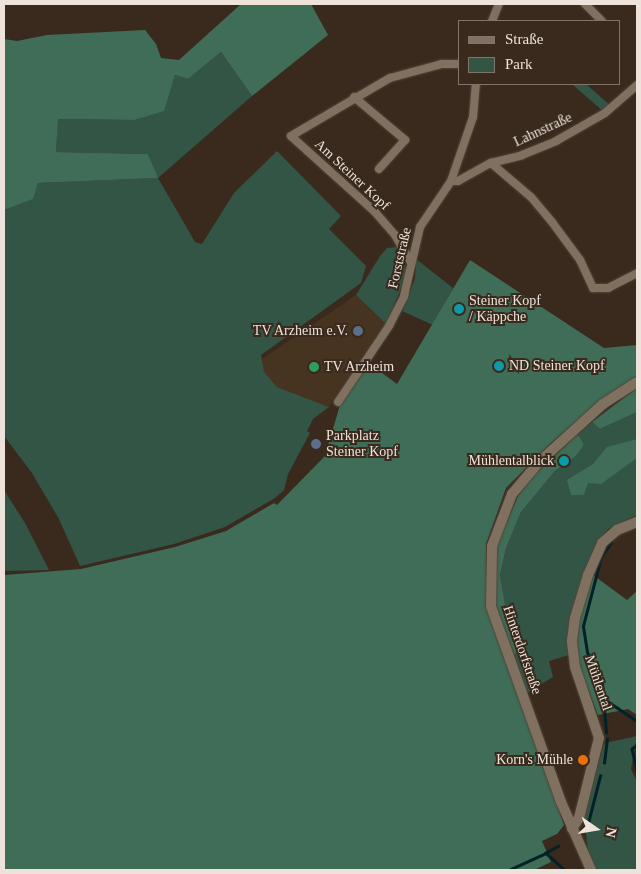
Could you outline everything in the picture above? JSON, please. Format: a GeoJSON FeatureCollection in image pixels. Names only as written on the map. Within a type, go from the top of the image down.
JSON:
{"type":"FeatureCollection","features":[{"type":"Feature","properties":{"kind":"street"},"geometry":{"type":"LineString","coordinates":[[492,20],[499,4]]}},
{"type":"Feature","properties":{"kind":"street"},"geometry":{"type":"LineString","coordinates":[[585,4],[601,20]]}},
{"type":"Feature","properties":{"kind":"street"},"geometry":{"type":"LineString","coordinates":[[379,169],[405,140],[354,97],[390,78],[442,64],[458,64]]}},
{"type":"Feature","properties":{"kind":"street","name":"Forststraße"},"geometry":{"type":"LineString","coordinates":[[338,402],[396,313],[409,280],[410,261],[423,219],[451,181],[473,117],[476,85]]}},
{"type":"Feature","properties":{"kind":"street","name":"Lahnstraße"},"geometry":{"type":"LineString","coordinates":[[451,181],[458,181],[491,163],[522,155],[556,141],[605,114],[637,85]]}},
{"type":"Feature","properties":{"kind":"street","name":"Am Steiner Kopf"},"geometry":{"type":"LineString","coordinates":[[354,97],[291,136],[374,211],[395,235],[410,261]]}},
{"type":"Feature","properties":{"kind":"street"},"geometry":{"type":"LineString","coordinates":[[491,163],[530,197],[552,222],[580,260],[593,288],[608,288],[637,272]]}},
{"type":"Feature","properties":{"kind":"street","name":"Hinterdorfstraße"},"geometry":{"type":"LineString","coordinates":[[572,829],[492,606],[492,546],[512,494],[539,462],[604,404],[637,382]]}},
{"type":"Feature","properties":{"kind":"street","name":"Mühlental"},"geometry":{"type":"LineString","coordinates":[[572,829],[579,818],[599,738],[574,658],[575,618],[588,575],[602,543],[617,530],[637,522]]}},
{"type":"Feature","properties":{"kind":"street"},"geometry":{"type":"LineString","coordinates":[[572,829],[591,870]]}},
{"type":"Feature","properties":{"kind":"shaded area"},"geometry":{"type":"Polygon","coordinates":[[[356,295],[386,324],[329,407],[277,387],[263,372],[262,359],[356,295]]]}},
{"type":"Feature","properties":{"kind":"green space"},"geometry":{"type":"Polygon","coordinates":[[[241,4],[311,4],[328,35],[252,96],[221,52],[188,79],[175,75],[164,111],[135,120],[58,119],[56,152],[148,154],[158,178],[38,183],[33,199],[4,210],[4,39],[17,41],[47,35],[145,30],[156,44],[161,58],[179,60],[241,4]]]}},
{"type":"Feature","properties":{"kind":"green space"},"geometry":{"type":"Polygon","coordinates":[[[221,52],[252,96],[158,178],[195,242],[202,244],[234,193],[277,151],[341,216],[329,229],[366,266],[361,283],[261,355],[264,372],[277,387],[329,407],[313,419],[307,431],[310,433],[288,474],[284,490],[275,498],[225,527],[174,544],[80,566],[59,519],[32,473],[4,436],[4,210],[32,199],[38,183],[157,178],[148,154],[56,152],[57,119],[135,120],[163,111],[175,75],[188,79],[221,52]]]}},
{"type":"Feature","properties":{"kind":"green space"},"geometry":{"type":"Polygon","coordinates":[[[573,85],[587,85],[612,107],[605,113],[573,85]]]}},
{"type":"Feature","properties":{"kind":"green space"},"geometry":{"type":"Polygon","coordinates":[[[397,247],[406,269],[406,277],[386,324],[356,295],[380,256],[387,248],[397,247]]]}},
{"type":"Feature","properties":{"kind":"green space"},"geometry":{"type":"Polygon","coordinates":[[[416,259],[453,288],[433,325],[402,311],[415,279],[416,259]]]}},
{"type":"Feature","properties":{"kind":"green space"},"geometry":{"type":"Polygon","coordinates":[[[470,260],[604,348],[637,345],[637,376],[600,401],[551,443],[506,488],[486,544],[487,609],[564,825],[557,834],[542,841],[551,862],[534,870],[4,870],[4,575],[81,569],[175,547],[226,531],[274,503],[277,505],[325,456],[340,405],[367,362],[397,384],[470,260]]]}},
{"type":"Feature","properties":{"kind":"green space"},"geometry":{"type":"Polygon","coordinates":[[[637,388],[637,412],[600,429],[592,422],[637,388]]]}},
{"type":"Feature","properties":{"kind":"green space"},"geometry":{"type":"Polygon","coordinates":[[[637,412],[637,515],[608,529],[597,543],[587,564],[569,655],[549,661],[553,677],[525,694],[513,655],[521,650],[506,610],[500,575],[506,548],[521,512],[555,471],[576,456],[584,445],[578,434],[592,422],[600,429],[637,412]]]}},
{"type":"Feature","properties":{"kind":"green space"},"geometry":{"type":"Polygon","coordinates":[[[578,434],[584,445],[576,456],[555,471],[521,512],[506,548],[500,575],[506,610],[521,651],[513,655],[496,606],[496,547],[518,496],[533,476],[578,434]]]}},
{"type":"Feature","properties":{"kind":"green space"},"geometry":{"type":"Polygon","coordinates":[[[637,439],[637,458],[601,484],[588,483],[584,495],[571,495],[567,480],[593,464],[607,447],[637,439]]]}},
{"type":"Feature","properties":{"kind":"green space"},"geometry":{"type":"Polygon","coordinates":[[[4,490],[25,523],[49,570],[4,571],[4,490]]]}},
{"type":"Feature","properties":{"kind":"green space"},"geometry":{"type":"Polygon","coordinates":[[[593,575],[627,600],[637,591],[637,715],[628,709],[598,715],[579,666],[576,644],[579,621],[593,575]]]}},
{"type":"Feature","properties":{"kind":"green space"},"geometry":{"type":"Polygon","coordinates":[[[637,736],[631,769],[637,782],[637,870],[595,870],[588,851],[584,817],[603,747],[605,743],[637,736]]]}},
{"type":"Feature","properties":{"kind":"waterway"},"geometry":{"type":"LineString","coordinates":[[606,733],[602,683],[587,652],[583,626],[601,557],[611,542]]}},
{"type":"Feature","properties":{"kind":"waterway"},"geometry":{"type":"LineString","coordinates":[[606,700],[637,721]]}},
{"type":"Feature","properties":{"kind":"waterway"},"geometry":{"type":"LineString","coordinates":[[604,763],[607,739]]}},
{"type":"Feature","properties":{"kind":"waterway"},"geometry":{"type":"LineString","coordinates":[[637,745],[632,749],[637,770]]}},
{"type":"Feature","properties":{"kind":"waterway"},"geometry":{"type":"LineString","coordinates":[[587,827],[600,776]]}},
{"type":"Feature","properties":{"kind":"waterway"},"geometry":{"type":"LineString","coordinates":[[559,846],[546,853],[565,870]]}},
{"type":"Feature","properties":{"kind":"waterway"},"geometry":{"type":"LineString","coordinates":[[509,870],[546,853]]}},
{"type":"Feature","properties":{"kind":"place","name":"Steiner Kopf / Käppche"},"geometry":{"type":"Point","coordinates":[459,309]}},
{"type":"Feature","properties":{"kind":"place","name":"TV Arzheim e.V."},"geometry":{"type":"Point","coordinates":[358,331]}},
{"type":"Feature","properties":{"kind":"place","name":"ND Steiner Kopf"},"geometry":{"type":"Point","coordinates":[499,366]}},
{"type":"Feature","properties":{"kind":"place","name":"TV Arzheim"},"geometry":{"type":"Point","coordinates":[314,367]}},
{"type":"Feature","properties":{"kind":"place","name":"Parkplatz Steiner Kopf"},"geometry":{"type":"Point","coordinates":[316,444]}},
{"type":"Feature","properties":{"kind":"place","name":"Mühlentalblick"},"geometry":{"type":"Point","coordinates":[564,461]}},
{"type":"Feature","properties":{"kind":"place","name":"Korn's Mühle"},"geometry":{"type":"Point","coordinates":[583,760]}}]}
